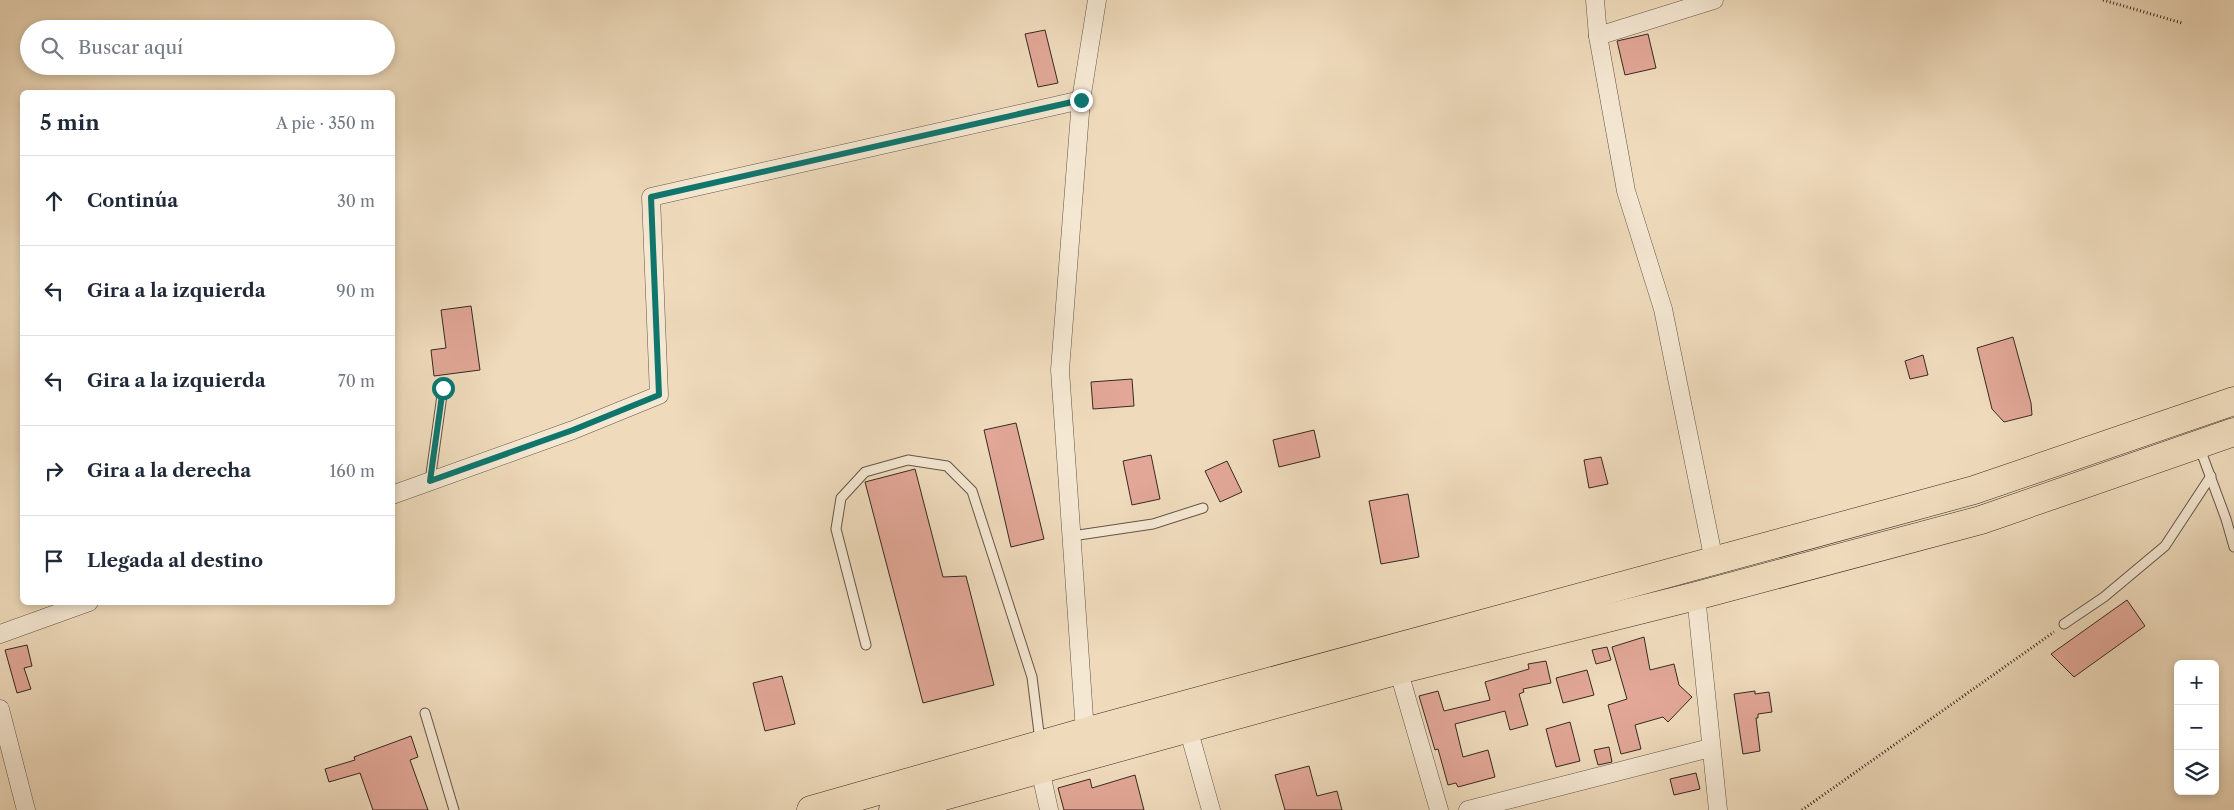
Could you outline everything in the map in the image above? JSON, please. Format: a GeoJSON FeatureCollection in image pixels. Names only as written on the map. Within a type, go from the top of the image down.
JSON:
{"type":"FeatureCollection","features":[{"type":"Feature","properties":{"kind":"main road"},"geometry":{"type":"LineString","coordinates":[[811,810],[1040,758],[1188,728],[1396,660],[1714,561],[1974,490],[2234,401]]}},
{"type":"Feature","properties":{"kind":"main road"},"geometry":{"type":"LineString","coordinates":[[893,810],[1040,758],[1085,732],[1396,660],[1696,596],[1980,520],[2199,446],[2234,432]]}},
{"type":"Feature","properties":{"kind":"main road"},"geometry":{"type":"LineString","coordinates":[[1974,490],[1980,520]]}},
{"type":"Feature","properties":{"kind":"main road"},"geometry":{"type":"LineString","coordinates":[[1868,519],[1874,548]]}},
{"type":"Feature","properties":{"kind":"street"},"geometry":{"type":"LineString","coordinates":[[1085,732],[1060,370],[1081,100],[1097,0]]}},
{"type":"Feature","properties":{"kind":"street"},"geometry":{"type":"LineString","coordinates":[[1595,0],[1598,36],[1626,191],[1663,309],[1714,561]]}},
{"type":"Feature","properties":{"kind":"street"},"geometry":{"type":"LineString","coordinates":[[1598,36],[1714,0]]}},
{"type":"Feature","properties":{"kind":"street"},"geometry":{"type":"LineString","coordinates":[[395,494],[573,430],[659,395],[651,197],[1081,100]]}},
{"type":"Feature","properties":{"kind":"street"},"geometry":{"type":"LineString","coordinates":[[1696,596],[1710,748],[1718,810]]}},
{"type":"Feature","properties":{"kind":"street"},"geometry":{"type":"LineString","coordinates":[[0,634],[81,605]]}},
{"type":"Feature","properties":{"kind":"street"},"geometry":{"type":"LineString","coordinates":[[1396,660],[1439,810]]}},
{"type":"Feature","properties":{"kind":"street"},"geometry":{"type":"LineString","coordinates":[[0,708],[26,810]]}},
{"type":"Feature","properties":{"kind":"street"},"geometry":{"type":"LineString","coordinates":[[1188,728],[1211,810]]}},
{"type":"Feature","properties":{"kind":"street"},"geometry":{"type":"LineString","coordinates":[[1468,810],[1710,748]]}},
{"type":"Feature","properties":{"kind":"street"},"geometry":{"type":"LineString","coordinates":[[1040,758],[1049,810]]}},
{"type":"Feature","properties":{"kind":"lane"},"geometry":{"type":"LineString","coordinates":[[430,481],[443,388]]}},
{"type":"Feature","properties":{"kind":"lane"},"geometry":{"type":"LineString","coordinates":[[2199,446],[2211,476],[2234,547]]}},
{"type":"Feature","properties":{"kind":"lane"},"geometry":{"type":"LineString","coordinates":[[866,645],[836,529],[841,498],[865,472],[908,460],[947,466],[972,491],[1032,677],[1040,758]]}},
{"type":"Feature","properties":{"kind":"lane"},"geometry":{"type":"LineString","coordinates":[[2064,624],[2104,597],[2165,546],[2211,476]]}},
{"type":"Feature","properties":{"kind":"lane"},"geometry":{"type":"LineString","coordinates":[[1072,536],[1153,524],[1203,508]]}},
{"type":"Feature","properties":{"kind":"lane"},"geometry":{"type":"LineString","coordinates":[[425,713],[454,810]]}},
{"type":"Feature","properties":{"kind":"path"},"geometry":{"type":"LineString","coordinates":[[2103,0],[2182,23]]}},
{"type":"Feature","properties":{"kind":"path"},"geometry":{"type":"LineString","coordinates":[[1802,810],[2064,624]]}},
{"type":"Feature","properties":{"kind":"building"},"geometry":{"type":"Polygon","coordinates":[[[1045,30],[1058,83],[1038,87],[1025,34],[1045,30]]]}},
{"type":"Feature","properties":{"kind":"building"},"geometry":{"type":"Polygon","coordinates":[[[1648,34],[1656,68],[1625,75],[1617,41],[1648,34]]]}},
{"type":"Feature","properties":{"kind":"building"},"geometry":{"type":"Polygon","coordinates":[[[471,306],[480,370],[434,376],[431,350],[446,348],[441,310],[471,306]]]}},
{"type":"Feature","properties":{"kind":"building"},"geometry":{"type":"Polygon","coordinates":[[[2013,337],[2031,403],[2032,415],[2004,422],[1992,409],[1977,348],[2013,337]]]}},
{"type":"Feature","properties":{"kind":"building"},"geometry":{"type":"Polygon","coordinates":[[[1923,355],[1928,375],[1910,379],[1905,361],[1923,355]]]}},
{"type":"Feature","properties":{"kind":"building"},"geometry":{"type":"Polygon","coordinates":[[[1132,379],[1134,406],[1093,409],[1091,382],[1132,379]]]}},
{"type":"Feature","properties":{"kind":"building"},"geometry":{"type":"Polygon","coordinates":[[[1016,423],[1044,539],[1011,547],[984,430],[1016,423]]]}},
{"type":"Feature","properties":{"kind":"building"},"geometry":{"type":"Polygon","coordinates":[[[1314,430],[1320,457],[1279,467],[1273,440],[1314,430]]]}},
{"type":"Feature","properties":{"kind":"building"},"geometry":{"type":"Polygon","coordinates":[[[1151,455],[1160,499],[1132,505],[1123,461],[1151,455]]]}},
{"type":"Feature","properties":{"kind":"building"},"geometry":{"type":"Polygon","coordinates":[[[1601,457],[1608,484],[1589,488],[1584,460],[1601,457]]]}},
{"type":"Feature","properties":{"kind":"building"},"geometry":{"type":"Polygon","coordinates":[[[1227,461],[1242,492],[1220,502],[1205,471],[1227,461]]]}},
{"type":"Feature","properties":{"kind":"building"},"geometry":{"type":"Polygon","coordinates":[[[915,469],[943,577],[966,576],[994,685],[923,703],[865,482],[915,469]]]}},
{"type":"Feature","properties":{"kind":"building"},"geometry":{"type":"Polygon","coordinates":[[[1408,494],[1419,557],[1381,564],[1369,501],[1408,494]]]}},
{"type":"Feature","properties":{"kind":"building"},"geometry":{"type":"Polygon","coordinates":[[[2127,600],[2145,626],[2074,677],[2051,654],[2127,600]]]}},
{"type":"Feature","properties":{"kind":"building"},"geometry":{"type":"Polygon","coordinates":[[[1644,637],[1650,670],[1674,664],[1679,685],[1692,697],[1668,722],[1663,717],[1635,725],[1641,749],[1621,754],[1608,705],[1627,699],[1612,647],[1644,637]]]}},
{"type":"Feature","properties":{"kind":"building"},"geometry":{"type":"Polygon","coordinates":[[[27,645],[32,666],[24,668],[31,689],[17,693],[5,650],[27,645]]]}},
{"type":"Feature","properties":{"kind":"building"},"geometry":{"type":"Polygon","coordinates":[[[1607,647],[1611,660],[1596,664],[1592,650],[1607,647]]]}},
{"type":"Feature","properties":{"kind":"building"},"geometry":{"type":"Polygon","coordinates":[[[1546,661],[1551,683],[1523,689],[1524,692],[1519,694],[1528,725],[1510,730],[1505,711],[1455,724],[1463,757],[1488,750],[1495,777],[1458,787],[1456,783],[1448,785],[1438,749],[1435,750],[1419,696],[1438,691],[1444,711],[1490,700],[1485,682],[1529,669],[1528,664],[1546,661]]]}},
{"type":"Feature","properties":{"kind":"building"},"geometry":{"type":"Polygon","coordinates":[[[1587,670],[1594,695],[1563,703],[1556,678],[1587,670]]]}},
{"type":"Feature","properties":{"kind":"building"},"geometry":{"type":"Polygon","coordinates":[[[782,676],[795,724],[765,731],[753,683],[782,676]]]}},
{"type":"Feature","properties":{"kind":"building"},"geometry":{"type":"Polygon","coordinates":[[[1755,691],[1755,694],[1769,692],[1772,712],[1758,714],[1758,718],[1756,718],[1760,751],[1743,754],[1734,694],[1755,691]]]}},
{"type":"Feature","properties":{"kind":"building"},"geometry":{"type":"Polygon","coordinates":[[[1570,722],[1580,761],[1556,767],[1546,729],[1570,722]]]}},
{"type":"Feature","properties":{"kind":"building"},"geometry":{"type":"Polygon","coordinates":[[[411,736],[418,757],[410,760],[428,810],[373,810],[360,773],[329,782],[325,769],[355,760],[354,757],[411,736]]]}},
{"type":"Feature","properties":{"kind":"building"},"geometry":{"type":"Polygon","coordinates":[[[1609,747],[1612,762],[1598,765],[1594,750],[1609,747]]]}},
{"type":"Feature","properties":{"kind":"building"},"geometry":{"type":"Polygon","coordinates":[[[1309,766],[1317,796],[1337,791],[1342,810],[1285,810],[1275,775],[1309,766]]]}},
{"type":"Feature","properties":{"kind":"building"},"geometry":{"type":"Polygon","coordinates":[[[1696,773],[1700,789],[1674,795],[1670,779],[1696,773]]]}},
{"type":"Feature","properties":{"kind":"building"},"geometry":{"type":"Polygon","coordinates":[[[1135,775],[1144,810],[1064,810],[1058,788],[1090,779],[1092,788],[1135,775]]]}},
{"type":"Feature","properties":{"kind":"route"},"geometry":{"type":"LineString","coordinates":[[443,388],[430,481],[573,430],[659,395],[651,197],[1081,100]]}}]}
